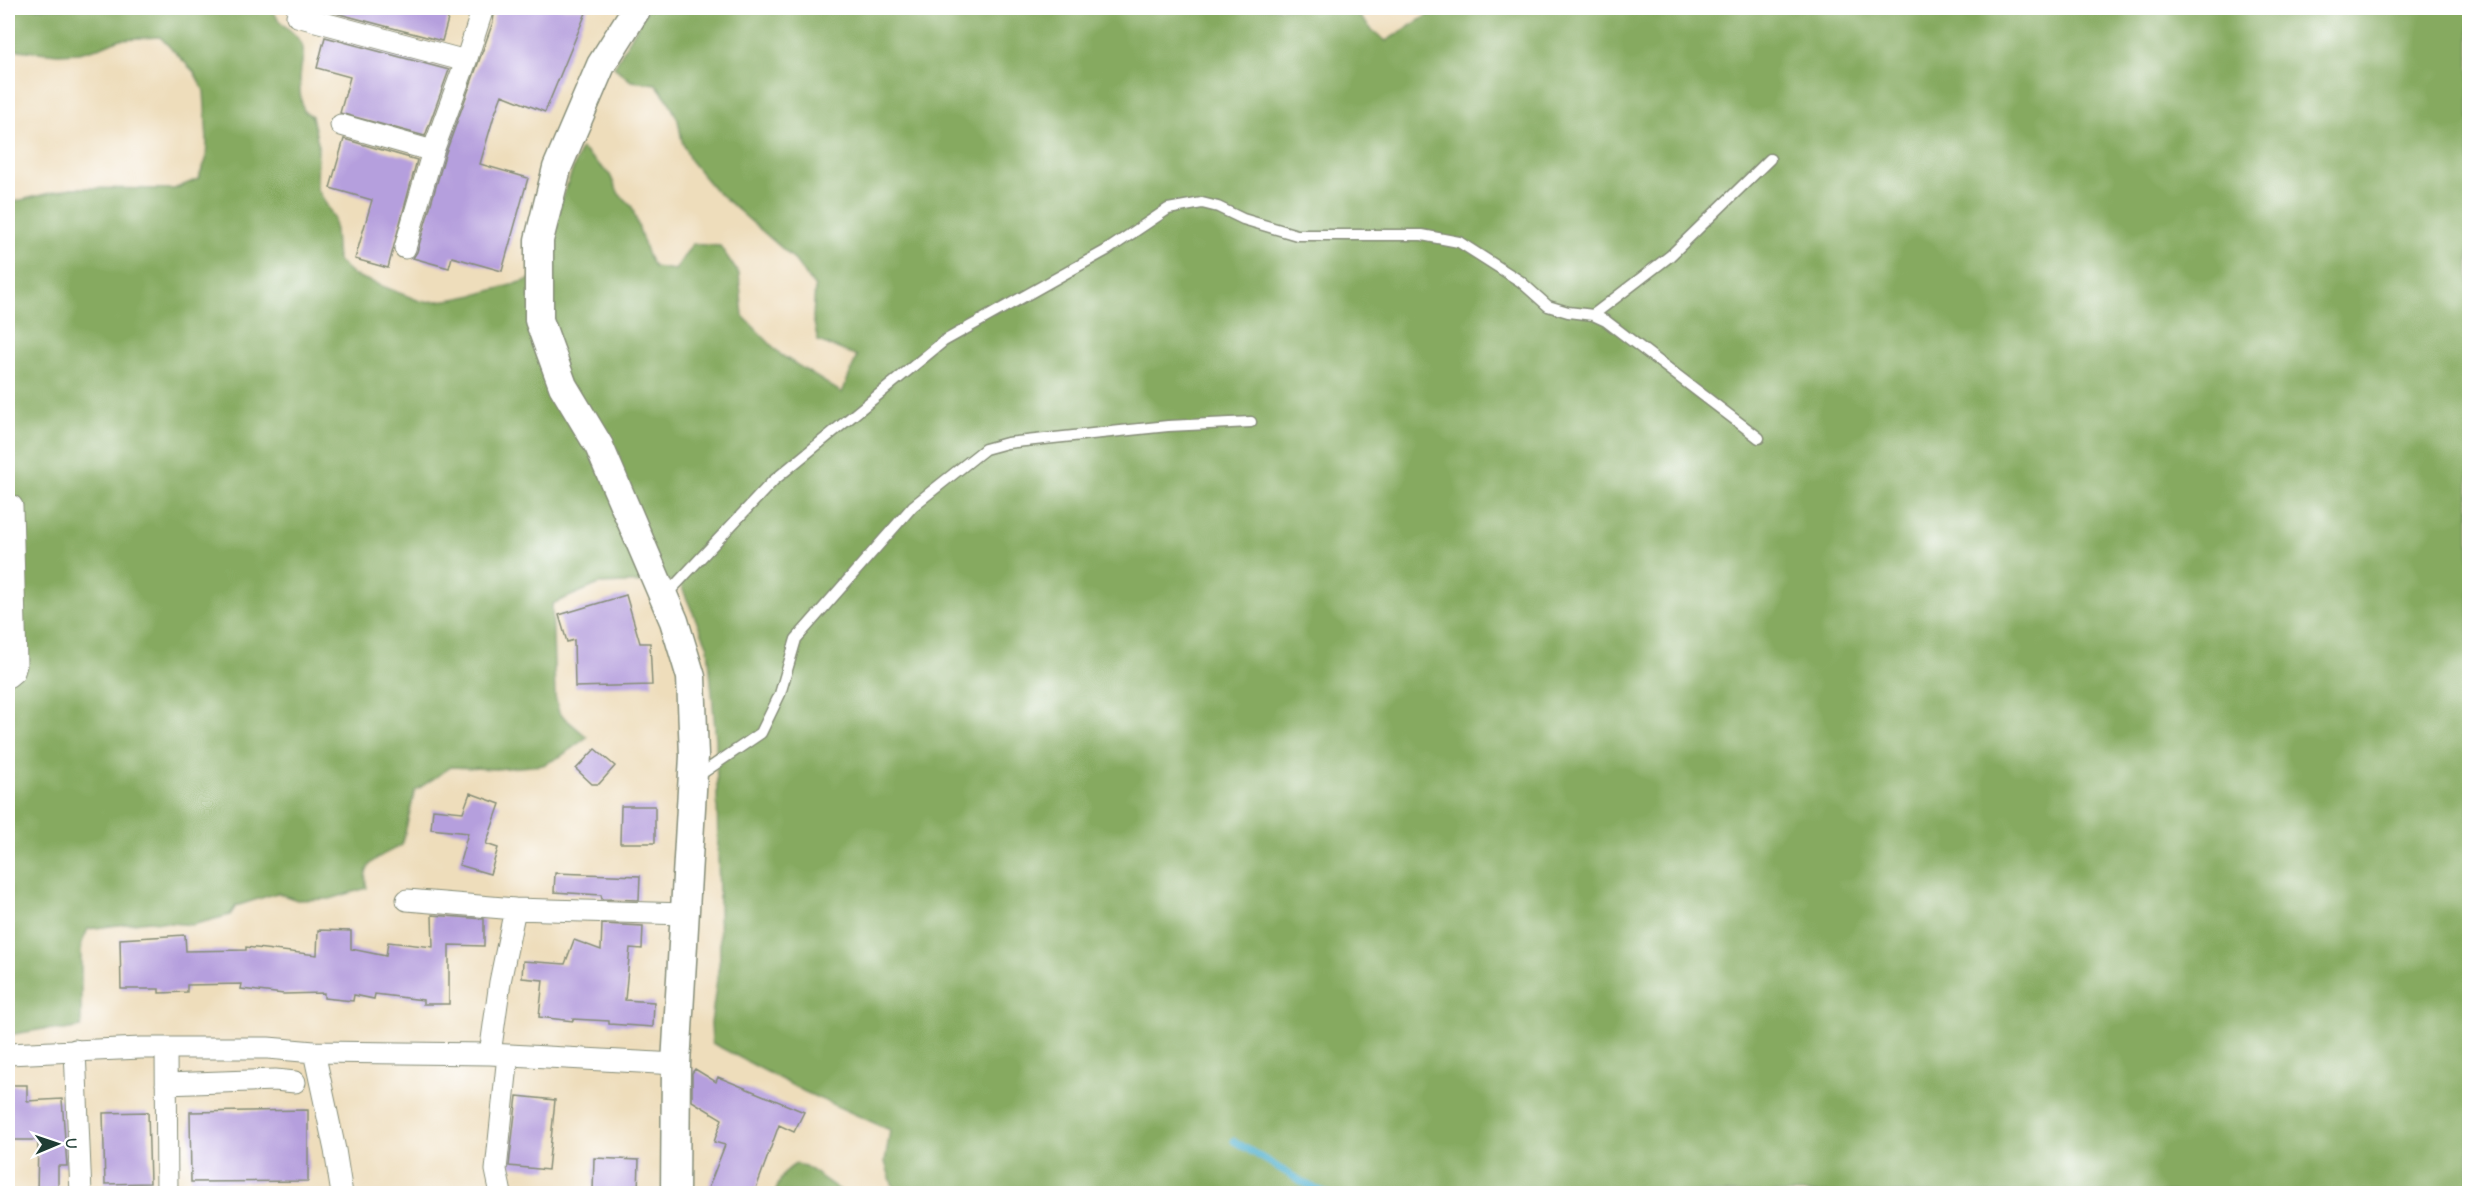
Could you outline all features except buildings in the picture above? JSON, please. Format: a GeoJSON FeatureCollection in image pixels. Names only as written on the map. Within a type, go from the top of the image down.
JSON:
{"type":"FeatureCollection","features":[{"type":"Feature","properties":{"kind":"main road"},"geometry":{"type":"LineString","coordinates":[[637,8],[601,65],[557,168],[539,240],[539,320],[563,386],[599,446],[674,621],[691,677],[693,780],[676,1064],[675,1194]]}},
{"type":"Feature","properties":{"kind":"street"},"geometry":{"type":"LineString","coordinates":[[405,248],[433,151],[483,8]]}},
{"type":"Feature","properties":{"kind":"street"},"geometry":{"type":"LineString","coordinates":[[297,16],[466,61]]}},
{"type":"Feature","properties":{"kind":"street"},"geometry":{"type":"LineString","coordinates":[[341,125],[433,151]]}},
{"type":"Feature","properties":{"kind":"street"},"geometry":{"type":"LineString","coordinates":[[8,677],[14,672],[16,665],[12,506]]}},
{"type":"Feature","properties":{"kind":"street"},"geometry":{"type":"LineString","coordinates":[[407,900],[515,909],[685,914]]}},
{"type":"Feature","properties":{"kind":"street"},"geometry":{"type":"LineString","coordinates":[[501,1194],[496,1170],[500,982],[515,909]]}},
{"type":"Feature","properties":{"kind":"street"},"geometry":{"type":"LineString","coordinates":[[8,1054],[141,1048],[268,1048],[314,1052],[499,1054],[676,1064]]}},
{"type":"Feature","properties":{"kind":"street"},"geometry":{"type":"LineString","coordinates":[[166,1049],[167,1194]]}},
{"type":"Feature","properties":{"kind":"street"},"geometry":{"type":"LineString","coordinates":[[75,1050],[81,1194]]}},
{"type":"Feature","properties":{"kind":"street"},"geometry":{"type":"LineString","coordinates":[[314,1052],[336,1150],[342,1194]]}},
{"type":"Feature","properties":{"kind":"street"},"geometry":{"type":"LineString","coordinates":[[166,1084],[275,1080],[295,1082]]}},
{"type":"Feature","properties":{"kind":"lane"},"geometry":{"type":"LineString","coordinates":[[1593,315],[1670,256],[1770,159]]}},
{"type":"Feature","properties":{"kind":"lane"},"geometry":{"type":"LineString","coordinates":[[663,597],[773,482],[944,341],[1107,250],[1168,209],[1202,203],[1218,207],[1243,219],[1297,235],[1422,235],[1459,242],[1520,281],[1548,306],[1568,312],[1593,315],[1606,321],[1759,438]]}},
{"type":"Feature","properties":{"kind":"lane"},"geometry":{"type":"LineString","coordinates":[[693,780],[761,733],[780,694],[796,639],[913,506],[985,449],[1007,443],[1168,426],[1251,422]]}},
{"type":"Feature","properties":{"kind":"green space"},"geometry":{"type":"Polygon","coordinates":[[[8,8],[272,8],[279,20],[298,38],[303,49],[300,79],[301,100],[304,111],[312,116],[318,143],[317,188],[334,218],[337,260],[354,275],[420,301],[466,297],[549,274],[561,201],[581,148],[610,175],[619,194],[632,207],[648,256],[654,267],[675,270],[692,244],[720,246],[739,274],[743,316],[781,355],[842,393],[857,356],[818,341],[813,318],[815,287],[793,258],[714,189],[690,160],[682,141],[678,120],[668,100],[656,84],[631,81],[614,67],[648,8],[1352,8],[1372,30],[1386,41],[1439,8],[2469,8],[2469,1193],[895,1193],[885,1162],[890,1130],[805,1092],[712,1043],[711,1023],[720,957],[716,740],[708,647],[679,581],[599,584],[552,604],[555,696],[559,713],[587,737],[561,756],[543,765],[496,769],[451,767],[415,791],[402,845],[380,856],[369,865],[365,879],[367,888],[330,899],[297,900],[277,893],[236,906],[230,915],[192,925],[149,921],[88,929],[81,945],[81,1027],[64,1030],[44,1029],[8,1035],[8,203],[71,188],[174,189],[198,179],[206,160],[207,141],[204,91],[194,72],[160,37],[120,39],[79,53],[58,54],[8,49],[8,8]]]}},
{"type":"Feature","properties":{"kind":"green space"},"geometry":{"type":"Polygon","coordinates":[[[796,1164],[805,1166],[844,1193],[775,1193],[785,1173],[796,1164]]]}},
{"type":"Feature","properties":{"kind":"waterway"},"geometry":{"type":"LineString","coordinates":[[1234,1141],[1304,1183],[1327,1194]]}}]}
